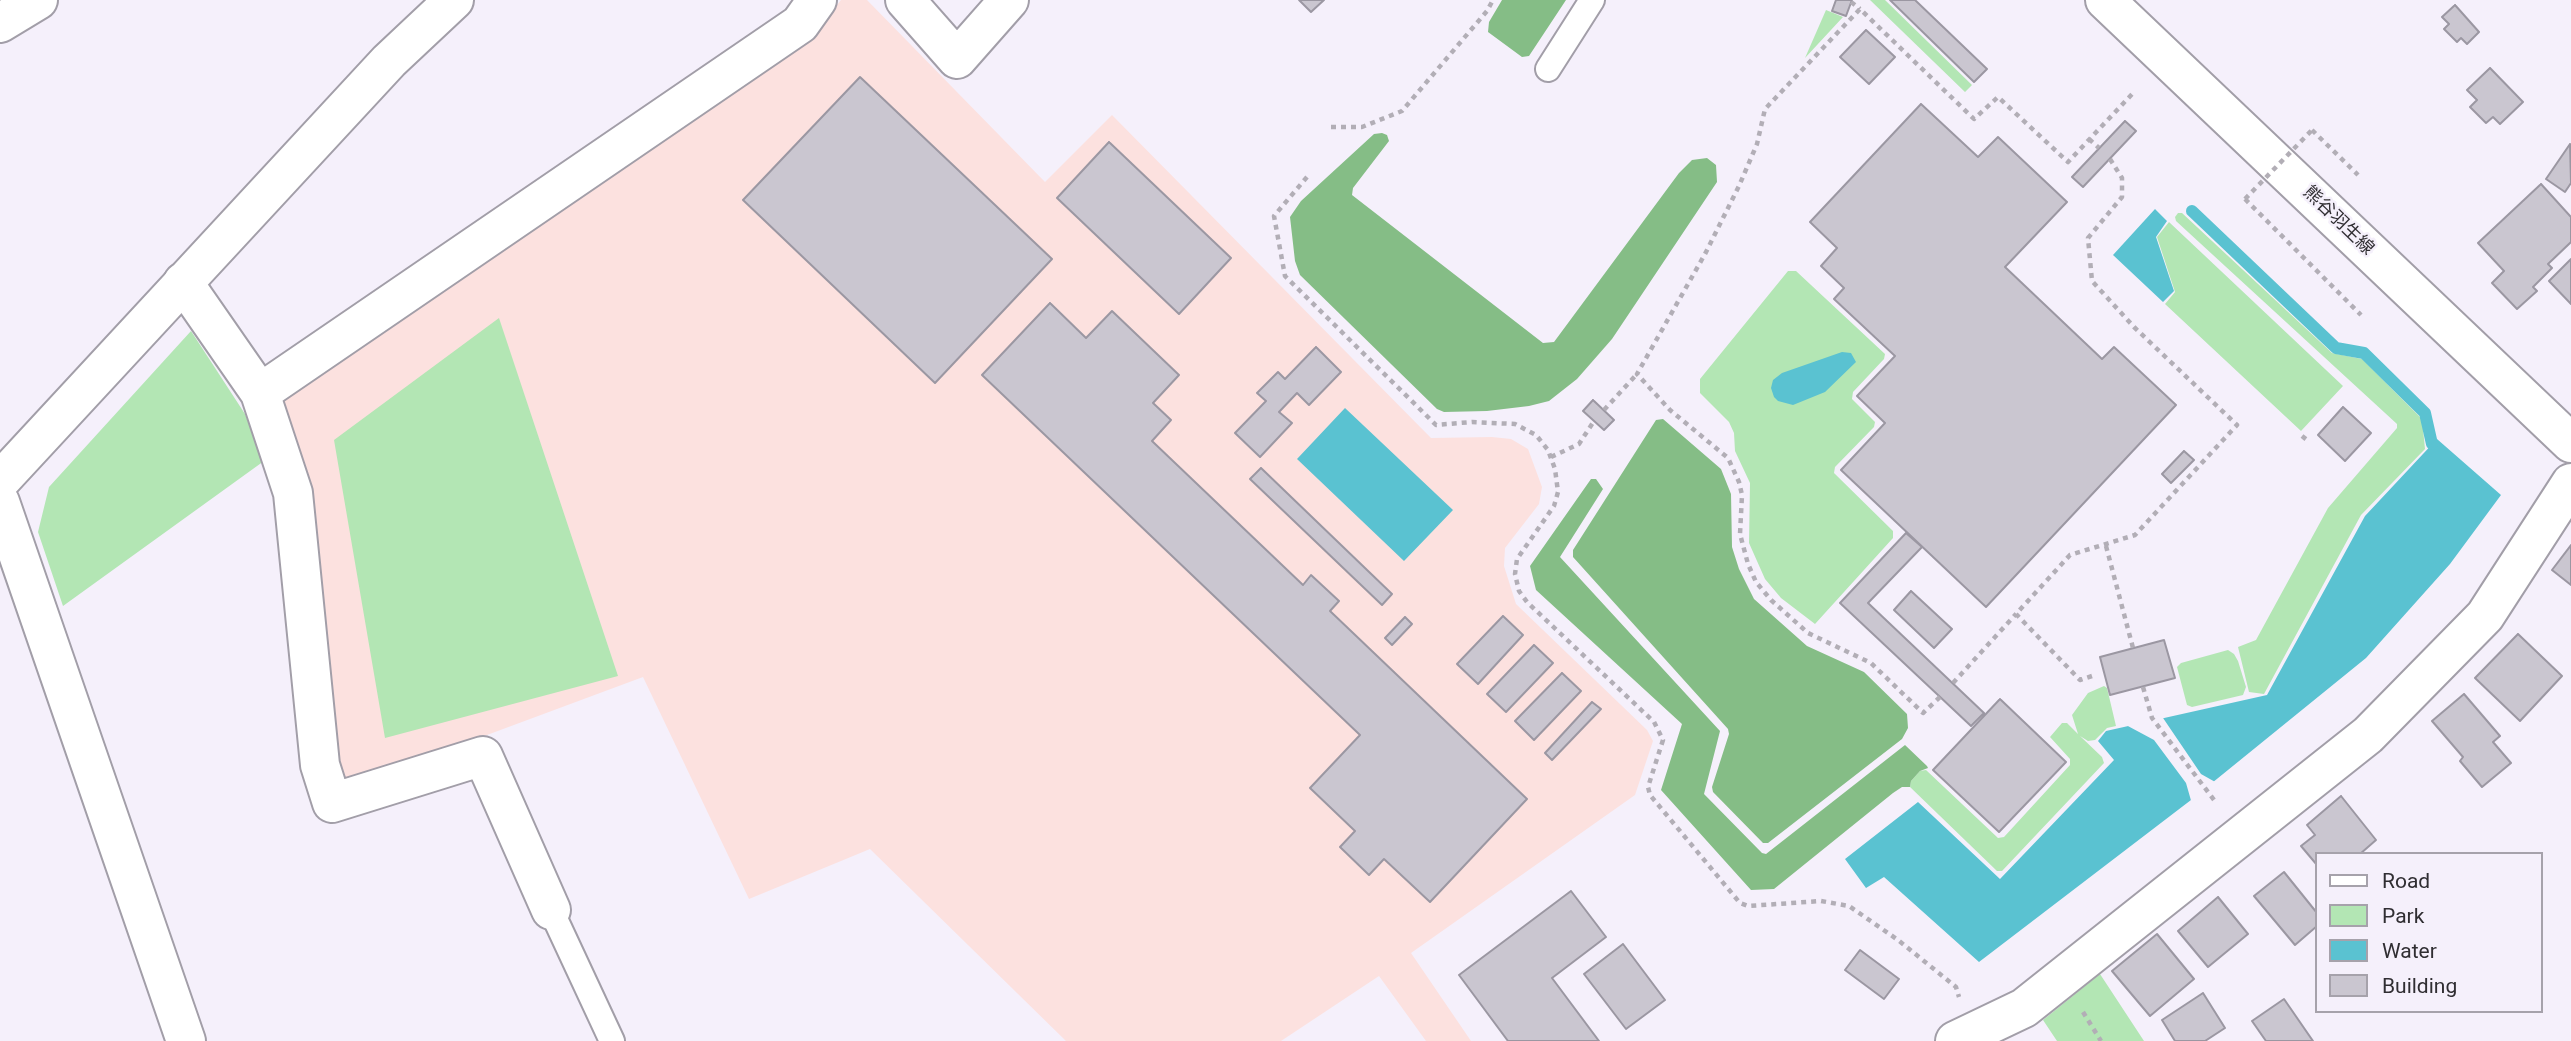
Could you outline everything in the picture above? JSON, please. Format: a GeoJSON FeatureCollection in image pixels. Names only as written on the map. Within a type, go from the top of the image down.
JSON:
{"type":"FeatureCollection","features":[{"type":"Feature","properties":{"kind":"street"},"geometry":{"type":"LineString","coordinates":[[0,23],[38,0]]}},
{"type":"Feature","properties":{"kind":"street"},"geometry":{"type":"LineString","coordinates":[[260,393],[800,24],[817,0]]}},
{"type":"Feature","properties":{"kind":"street"},"geometry":{"type":"LineString","coordinates":[[905,0],[957,59],[1009,0]]}},
{"type":"Feature","properties":{"kind":"street","name":"熊谷羽生線"},"geometry":{"type":"LineString","coordinates":[[2105,0],[2571,443]]}},
{"type":"Feature","properties":{"kind":"street"},"geometry":{"type":"LineString","coordinates":[[0,481],[445,3]]}},
{"type":"Feature","properties":{"kind":"street"},"geometry":{"type":"LineString","coordinates":[[183,282],[260,393],[293,492],[320,765],[332,803],[483,756],[551,910]]}},
{"type":"Feature","properties":{"kind":"street"},"geometry":{"type":"LineString","coordinates":[[1959,1024],[2024,1009],[2368,735],[2485,616],[2571,483]]}},
{"type":"Feature","properties":{"kind":"street"},"geometry":{"type":"LineString","coordinates":[[0,502],[186,1041]]}},
{"type":"Feature","properties":{"kind":"lane"},"geometry":{"type":"LineString","coordinates":[[1548,69],[1592,0]]}},
{"type":"Feature","properties":{"kind":"lane"},"geometry":{"type":"LineString","coordinates":[[551,910],[612,1041]]}},
{"type":"Feature","properties":{"kind":"path"},"geometry":{"type":"LineString","coordinates":[[1331,127],[1362,127],[1402,111],[1487,11],[1493,0]]}},
{"type":"Feature","properties":{"kind":"path"},"geometry":{"type":"LineString","coordinates":[[1851,2],[1974,119],[1998,97],[2068,162],[2135,91]]}},
{"type":"Feature","properties":{"kind":"path"},"geometry":{"type":"LineString","coordinates":[[1604,410],[1637,374],[1705,254],[1757,144],[1765,109],[1860,9]]}},
{"type":"Feature","properties":{"kind":"path"},"geometry":{"type":"LineString","coordinates":[[2358,175],[2312,130],[2245,199],[2361,315]]}},
{"type":"Feature","properties":{"kind":"path"},"geometry":{"type":"LineString","coordinates":[[2089,139],[2099,148]]}},
{"type":"Feature","properties":{"kind":"path"},"geometry":{"type":"LineString","coordinates":[[1953,683],[2070,555],[2135,535],[2237,425],[2134,327],[2092,281],[2088,238],[2122,197],[2122,178],[2110,159]]}},
{"type":"Feature","properties":{"kind":"path"},"geometry":{"type":"LineString","coordinates":[[1307,177],[1274,216],[1285,276],[1436,425],[1472,422],[1515,424],[1536,435],[1548,450],[1555,469],[1558,492],[1554,506],[1517,559],[1515,574],[1519,591],[1527,602],[1654,722],[1663,740],[1648,787],[1650,795],[1740,903],[1748,906],[1821,901],[1849,906],[1898,940],[1956,987],[1959,1024]]}},
{"type":"Feature","properties":{"kind":"path"},"geometry":{"type":"LineString","coordinates":[[1637,374],[1670,410],[1728,458],[1742,495],[1740,534],[1748,564],[1756,582],[1771,600],[1808,633],[1871,663],[1923,713],[1940,697]]}},
{"type":"Feature","properties":{"kind":"path"},"geometry":{"type":"LineString","coordinates":[[1551,457],[1579,444],[1594,421]]}},
{"type":"Feature","properties":{"kind":"path"},"geometry":{"type":"LineString","coordinates":[[2106,545],[2133,648]]}},
{"type":"Feature","properties":{"kind":"path"},"geometry":{"type":"LineString","coordinates":[[2017,614],[2080,680],[2092,676]]}},
{"type":"Feature","properties":{"kind":"path"},"geometry":{"type":"LineString","coordinates":[[2143,687],[2152,719],[2214,800]]}},
{"type":"Feature","properties":{"kind":"shaded area"},"geometry":{"type":"Polygon","coordinates":[[[841,0],[867,0],[1045,182],[1112,115],[1431,438],[1511,439],[1528,449],[1542,487],[1539,504],[1505,548],[1504,566],[1516,604],[1647,730],[1653,741],[1635,795],[1411,953],[1471,1041],[1426,1041],[1379,976],[1281,1041],[1066,1041],[870,849],[749,899],[643,677],[487,735],[341,780],[276,404],[811,38],[841,0]]]}},
{"type":"Feature","properties":{"kind":"green space"},"geometry":{"type":"Polygon","coordinates":[[[1502,0],[1566,0],[1529,56],[1522,57],[1488,32],[1489,22],[1502,0]]]}},
{"type":"Feature","properties":{"kind":"green space"},"geometry":{"type":"Polygon","coordinates":[[[1870,0],[1885,0],[1972,85],[1965,92],[1870,0]]]}},
{"type":"Feature","properties":{"kind":"green space"},"geometry":{"type":"Polygon","coordinates":[[[1826,10],[1843,17],[1805,58],[1826,10]]]}},
{"type":"Feature","properties":{"kind":"green space"},"geometry":{"type":"Polygon","coordinates":[[[1374,134],[1387,135],[1389,141],[1353,188],[1352,195],[1543,343],[1554,342],[1679,173],[1692,160],[1707,158],[1716,165],[1717,182],[1612,339],[1577,379],[1549,401],[1529,406],[1444,412],[1437,409],[1300,275],[1295,261],[1290,217],[1301,201],[1374,134]]]}},
{"type":"Feature","properties":{"kind":"green space"},"geometry":{"type":"Polygon","coordinates":[[[2178,213],[2182,213],[2332,353],[2362,359],[2422,419],[2425,449],[2361,515],[2264,694],[2249,692],[2238,647],[2256,640],[2328,508],[2397,428],[2397,424],[2176,221],[2178,213]]]}},
{"type":"Feature","properties":{"kind":"green space"},"geometry":{"type":"Polygon","coordinates":[[[2169,222],[2343,386],[2301,431],[2165,304],[2175,292],[2157,237],[2169,222]]]}},
{"type":"Feature","properties":{"kind":"green space"},"geometry":{"type":"Polygon","coordinates":[[[1788,271],[1796,271],[1885,354],[1884,359],[1853,392],[1852,399],[1875,422],[1874,427],[1835,467],[1834,473],[1893,531],[1893,538],[1815,624],[1781,598],[1765,579],[1749,543],[1750,483],[1735,451],[1734,433],[1729,422],[1700,393],[1700,379],[1788,271]]]}},
{"type":"Feature","properties":{"kind":"green space"},"geometry":{"type":"Polygon","coordinates":[[[499,318],[618,676],[385,738],[334,440],[499,318]]]}},
{"type":"Feature","properties":{"kind":"green space"},"geometry":{"type":"Polygon","coordinates":[[[191,331],[245,414],[264,461],[63,606],[38,532],[49,487],[191,331]]]}},
{"type":"Feature","properties":{"kind":"green space"},"geometry":{"type":"Polygon","coordinates":[[[1663,419],[1721,469],[1731,494],[1732,547],[1739,569],[1754,599],[1807,646],[1864,672],[1907,714],[1908,728],[1902,739],[1768,843],[1763,843],[1713,792],[1712,787],[1729,734],[1728,729],[1573,557],[1573,550],[1656,420],[1663,419]]]}},
{"type":"Feature","properties":{"kind":"green space"},"geometry":{"type":"Polygon","coordinates":[[[1591,479],[1596,479],[1603,489],[1560,557],[1720,731],[1704,794],[1762,853],[1766,854],[1905,745],[1928,768],[1920,771],[1911,781],[1910,787],[1902,787],[1893,793],[1774,889],[1751,890],[1661,790],[1682,724],[1536,590],[1530,566],[1591,479]]]}},
{"type":"Feature","properties":{"kind":"green space"},"geometry":{"type":"Polygon","coordinates":[[[2228,650],[2238,661],[2246,687],[2243,695],[2192,707],[2187,705],[2177,667],[2181,663],[2228,650]]]}},
{"type":"Feature","properties":{"kind":"green space"},"geometry":{"type":"Polygon","coordinates":[[[2104,686],[2107,688],[2116,726],[2107,728],[2095,740],[2088,741],[2080,736],[2102,757],[2104,763],[2002,871],[1997,871],[1910,787],[1911,781],[1920,771],[1926,770],[1998,838],[2004,837],[2070,765],[2070,759],[2050,737],[2062,723],[2067,723],[2078,734],[2072,715],[2088,693],[2104,686]]]}},
{"type":"Feature","properties":{"kind":"green space"},"geometry":{"type":"Polygon","coordinates":[[[2100,974],[2144,1041],[2057,1041],[2043,1020],[2100,974]]]}},
{"type":"Feature","properties":{"kind":"water"},"geometry":{"type":"Polygon","coordinates":[[[2155,209],[2167,221],[2156,237],[2174,291],[2163,302],[2113,255],[2155,209]]]}},
{"type":"Feature","properties":{"kind":"water"},"geometry":{"type":"Polygon","coordinates":[[[1842,352],[1851,353],[1856,362],[1825,392],[1793,405],[1778,401],[1774,397],[1771,388],[1773,380],[1782,373],[1842,352]]]}},
{"type":"Feature","properties":{"kind":"water"},"geometry":{"type":"Polygon","coordinates":[[[1345,408],[1453,510],[1404,561],[1297,459],[1345,408]]]}},
{"type":"Feature","properties":{"kind":"water"},"geometry":{"type":"Polygon","coordinates":[[[2437,439],[2501,495],[2450,564],[2366,658],[2191,800],[1979,962],[1884,877],[1866,888],[1845,859],[1918,802],[2000,879],[2114,760],[2098,741],[2106,731],[2267,695],[2365,516],[2437,439]]]}},
{"type":"Feature","properties":{"kind":"pier"},"geometry":{"type":"Polygon","coordinates":[[[2161,715],[2201,774],[2217,783],[2192,804],[2186,783],[2154,740],[2126,725],[2138,719],[2161,715]]]}},
{"type":"Feature","properties":{"kind":"building"},"geometry":{"type":"Polygon","coordinates":[[[1299,0],[1324,0],[1311,12],[1299,0]]]}},
{"type":"Feature","properties":{"kind":"building"},"geometry":{"type":"Polygon","coordinates":[[[1836,0],[1852,0],[1846,16],[1832,11],[1836,0]]]}},
{"type":"Feature","properties":{"kind":"building"},"geometry":{"type":"Polygon","coordinates":[[[1890,0],[1915,0],[1987,69],[1974,82],[1890,0]]]}},
{"type":"Feature","properties":{"kind":"building"},"geometry":{"type":"Polygon","coordinates":[[[2455,5],[2479,32],[2467,44],[2461,38],[2457,42],[2444,29],[2449,24],[2442,17],[2455,5]]]}},
{"type":"Feature","properties":{"kind":"building"},"geometry":{"type":"Polygon","coordinates":[[[1866,30],[1895,57],[1869,84],[1840,57],[1866,30]]]}},
{"type":"Feature","properties":{"kind":"building"},"geometry":{"type":"Polygon","coordinates":[[[2490,68],[2523,102],[2500,124],[2493,117],[2486,123],[2470,107],[2477,100],[2467,90],[2490,68]]]}},
{"type":"Feature","properties":{"kind":"building"},"geometry":{"type":"Polygon","coordinates":[[[860,77],[1052,259],[935,383],[743,200],[860,77]]]}},
{"type":"Feature","properties":{"kind":"building"},"geometry":{"type":"Polygon","coordinates":[[[1921,104],[1978,157],[1998,137],[2067,202],[2005,267],[2102,359],[2114,347],[2176,405],[1986,607],[1841,470],[1885,423],[1857,396],[1895,356],[1834,299],[1844,288],[1821,266],[1837,248],[1810,222],[1921,104]]]}},
{"type":"Feature","properties":{"kind":"building"},"geometry":{"type":"Polygon","coordinates":[[[2125,121],[2136,131],[2083,187],[2072,177],[2125,121]]]}},
{"type":"Feature","properties":{"kind":"building"},"geometry":{"type":"Polygon","coordinates":[[[1109,142],[1231,258],[1179,314],[1057,198],[1109,142]]]}},
{"type":"Feature","properties":{"kind":"building"},"geometry":{"type":"Polygon","coordinates":[[[2570,144],[2571,183],[2565,192],[2546,179],[2570,144]]]}},
{"type":"Feature","properties":{"kind":"building"},"geometry":{"type":"Polygon","coordinates":[[[2541,184],[2571,217],[2571,242],[2548,264],[2552,268],[2533,287],[2537,291],[2517,309],[2492,283],[2504,271],[2478,243],[2541,184]]]}},
{"type":"Feature","properties":{"kind":"building"},"geometry":{"type":"Polygon","coordinates":[[[2571,259],[2571,304],[2549,281],[2571,259]]]}},
{"type":"Feature","properties":{"kind":"building"},"geometry":{"type":"Polygon","coordinates":[[[1050,303],[1086,338],[1112,311],[1179,375],[1153,403],[1171,420],[1152,441],[1303,585],[1311,575],[1339,601],[1330,611],[1527,799],[1430,902],[1384,859],[1369,875],[1340,847],[1355,831],[1310,788],[1360,735],[982,375],[1050,303]]]}},
{"type":"Feature","properties":{"kind":"building"},"geometry":{"type":"Polygon","coordinates":[[[1316,347],[1341,372],[1309,405],[1297,393],[1279,412],[1292,423],[1260,457],[1235,433],[1266,401],[1257,393],[1278,372],[1285,379],[1316,347]]]}},
{"type":"Feature","properties":{"kind":"building"},"geometry":{"type":"Polygon","coordinates":[[[1593,400],[1614,420],[1604,430],[1583,411],[1593,400]]]}},
{"type":"Feature","properties":{"kind":"building"},"geometry":{"type":"Polygon","coordinates":[[[2343,407],[2371,433],[2345,461],[2318,435],[2343,407]]]}},
{"type":"Feature","properties":{"kind":"building"},"geometry":{"type":"Polygon","coordinates":[[[2184,451],[2194,460],[2171,483],[2162,474],[2184,451]]]}},
{"type":"Feature","properties":{"kind":"building"},"geometry":{"type":"Polygon","coordinates":[[[1261,468],[1392,594],[1382,605],[1250,479],[1261,468]]]}},
{"type":"Feature","properties":{"kind":"building"},"geometry":{"type":"Polygon","coordinates":[[[1906,533],[1922,547],[1868,603],[1984,713],[1971,726],[1840,603],[1906,533]]]}},
{"type":"Feature","properties":{"kind":"building"},"geometry":{"type":"Polygon","coordinates":[[[2571,545],[2571,585],[2552,570],[2571,545]]]}},
{"type":"Feature","properties":{"kind":"building"},"geometry":{"type":"Polygon","coordinates":[[[1911,591],[1952,629],[1934,648],[1894,610],[1911,591]]]}},
{"type":"Feature","properties":{"kind":"building"},"geometry":{"type":"Polygon","coordinates":[[[1503,616],[1523,635],[1478,684],[1457,664],[1503,616]]]}},
{"type":"Feature","properties":{"kind":"building"},"geometry":{"type":"Polygon","coordinates":[[[1405,617],[1412,624],[1392,645],[1385,638],[1405,617]]]}},
{"type":"Feature","properties":{"kind":"building"},"geometry":{"type":"Polygon","coordinates":[[[2518,634],[2562,676],[2520,721],[2475,678],[2518,634]]]}},
{"type":"Feature","properties":{"kind":"building"},"geometry":{"type":"Polygon","coordinates":[[[2164,640],[2175,678],[2110,695],[2100,657],[2164,640]]]}},
{"type":"Feature","properties":{"kind":"building"},"geometry":{"type":"Polygon","coordinates":[[[1534,645],[1553,663],[1506,712],[1487,694],[1534,645]]]}},
{"type":"Feature","properties":{"kind":"building"},"geometry":{"type":"Polygon","coordinates":[[[1562,673],[1581,691],[1534,740],[1515,721],[1562,673]]]}},
{"type":"Feature","properties":{"kind":"building"},"geometry":{"type":"Polygon","coordinates":[[[2464,694],[2500,736],[2493,742],[2511,763],[2482,787],[2460,761],[2463,757],[2432,721],[2464,694]]]}},
{"type":"Feature","properties":{"kind":"building"},"geometry":{"type":"Polygon","coordinates":[[[2000,699],[2066,762],[1999,832],[1933,770],[2000,699]]]}},
{"type":"Feature","properties":{"kind":"building"},"geometry":{"type":"Polygon","coordinates":[[[1592,702],[1601,709],[1552,760],[1545,753],[1592,702]]]}},
{"type":"Feature","properties":{"kind":"building"},"geometry":{"type":"Polygon","coordinates":[[[2341,796],[2376,840],[2362,852],[2316,852],[2316,864],[2301,846],[2315,835],[2307,825],[2341,796]]]}},
{"type":"Feature","properties":{"kind":"building"},"geometry":{"type":"Polygon","coordinates":[[[2284,872],[2316,912],[2316,927],[2295,945],[2254,896],[2284,872]]]}},
{"type":"Feature","properties":{"kind":"building"},"geometry":{"type":"Polygon","coordinates":[[[1571,891],[1606,937],[1552,978],[1599,1041],[1508,1041],[1459,975],[1571,891]]]}},
{"type":"Feature","properties":{"kind":"building"},"geometry":{"type":"Polygon","coordinates":[[[2218,897],[2248,934],[2208,967],[2178,931],[2218,897]]]}},
{"type":"Feature","properties":{"kind":"building"},"geometry":{"type":"Polygon","coordinates":[[[2157,934],[2194,979],[2150,1016],[2112,971],[2157,934]]]}},
{"type":"Feature","properties":{"kind":"building"},"geometry":{"type":"Polygon","coordinates":[[[1623,944],[1665,1000],[1626,1029],[1584,974],[1623,944]]]}},
{"type":"Feature","properties":{"kind":"building"},"geometry":{"type":"Polygon","coordinates":[[[1860,950],[1899,979],[1884,999],[1845,970],[1860,950]]]}},
{"type":"Feature","properties":{"kind":"building"},"geometry":{"type":"Polygon","coordinates":[[[2203,993],[2225,1028],[2205,1041],[2175,1041],[2162,1020],[2203,993]]]}},
{"type":"Feature","properties":{"kind":"building"},"geometry":{"type":"Polygon","coordinates":[[[2284,999],[2313,1041],[2266,1041],[2252,1021],[2284,999]]]}},
{"type":"Feature","properties":{"kind":"waterway"},"geometry":{"type":"LineString","coordinates":[[2192,211],[2336,348],[2364,353],[2425,413],[2432,444]]}}]}
